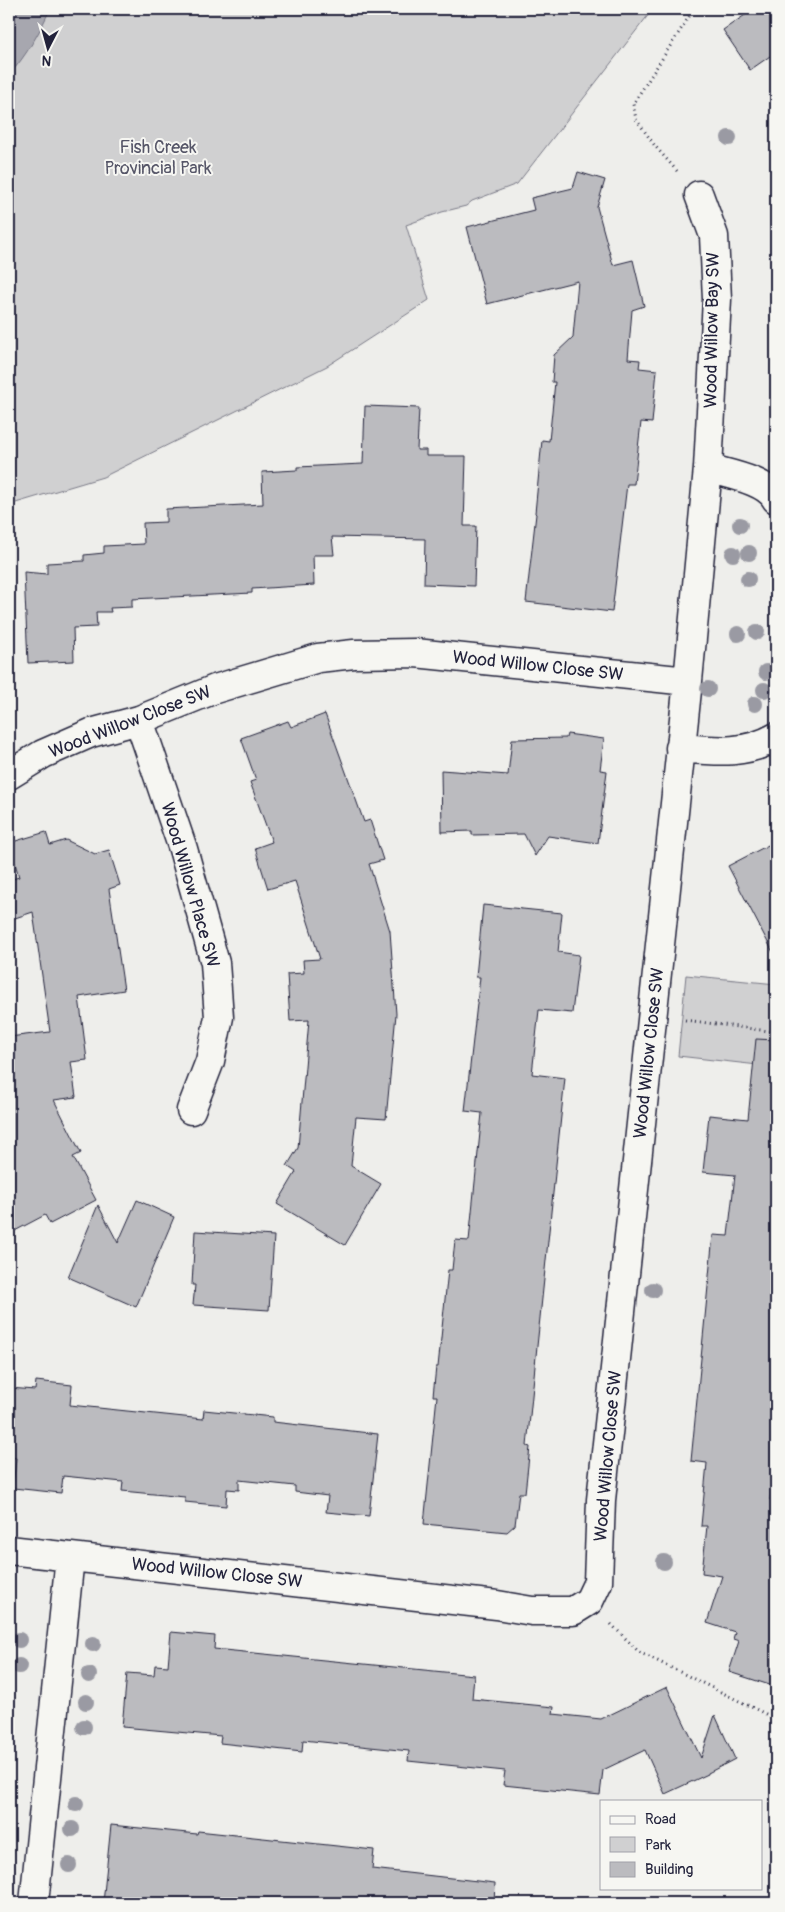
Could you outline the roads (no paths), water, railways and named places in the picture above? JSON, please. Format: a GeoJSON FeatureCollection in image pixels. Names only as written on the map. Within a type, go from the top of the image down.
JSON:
{"type":"FeatureCollection","features":[{"type":"Feature","properties":{"kind":"street","name":"Wood Willow Bay SW"},"geometry":{"type":"LineString","coordinates":[[688,681],[708,468],[716,291],[714,236],[699,195]]}},
{"type":"Feature","properties":{"kind":"street"},"geometry":{"type":"LineString","coordinates":[[708,468],[751,481],[772,492],[776,499]]}},
{"type":"Feature","properties":{"kind":"street","name":"Wood Willow Close SW"},"geometry":{"type":"LineString","coordinates":[[9,775],[43,754],[91,733],[139,720],[215,689],[318,658],[354,654],[415,653],[688,681],[601,1500],[598,1582],[589,1601],[573,1611],[532,1611],[488,1604],[9,1550]]}},
{"type":"Feature","properties":{"kind":"street","name":"Wood Willow Place SW"},"geometry":{"type":"LineString","coordinates":[[139,720],[183,849],[215,963],[219,1017],[210,1060],[191,1110]]}},
{"type":"Feature","properties":{"kind":"street"},"geometry":{"type":"LineString","coordinates":[[680,748],[722,752],[761,746],[776,737]]}},
{"type":"Feature","properties":{"kind":"street"},"geometry":{"type":"LineString","coordinates":[[34,1903],[70,1557]]}},
{"type":"Feature","properties":{"kind":"park label","name":"Fish Creek Provincial Park"},"geometry":{"type":"Point","coordinates":[158,157]}}]}
